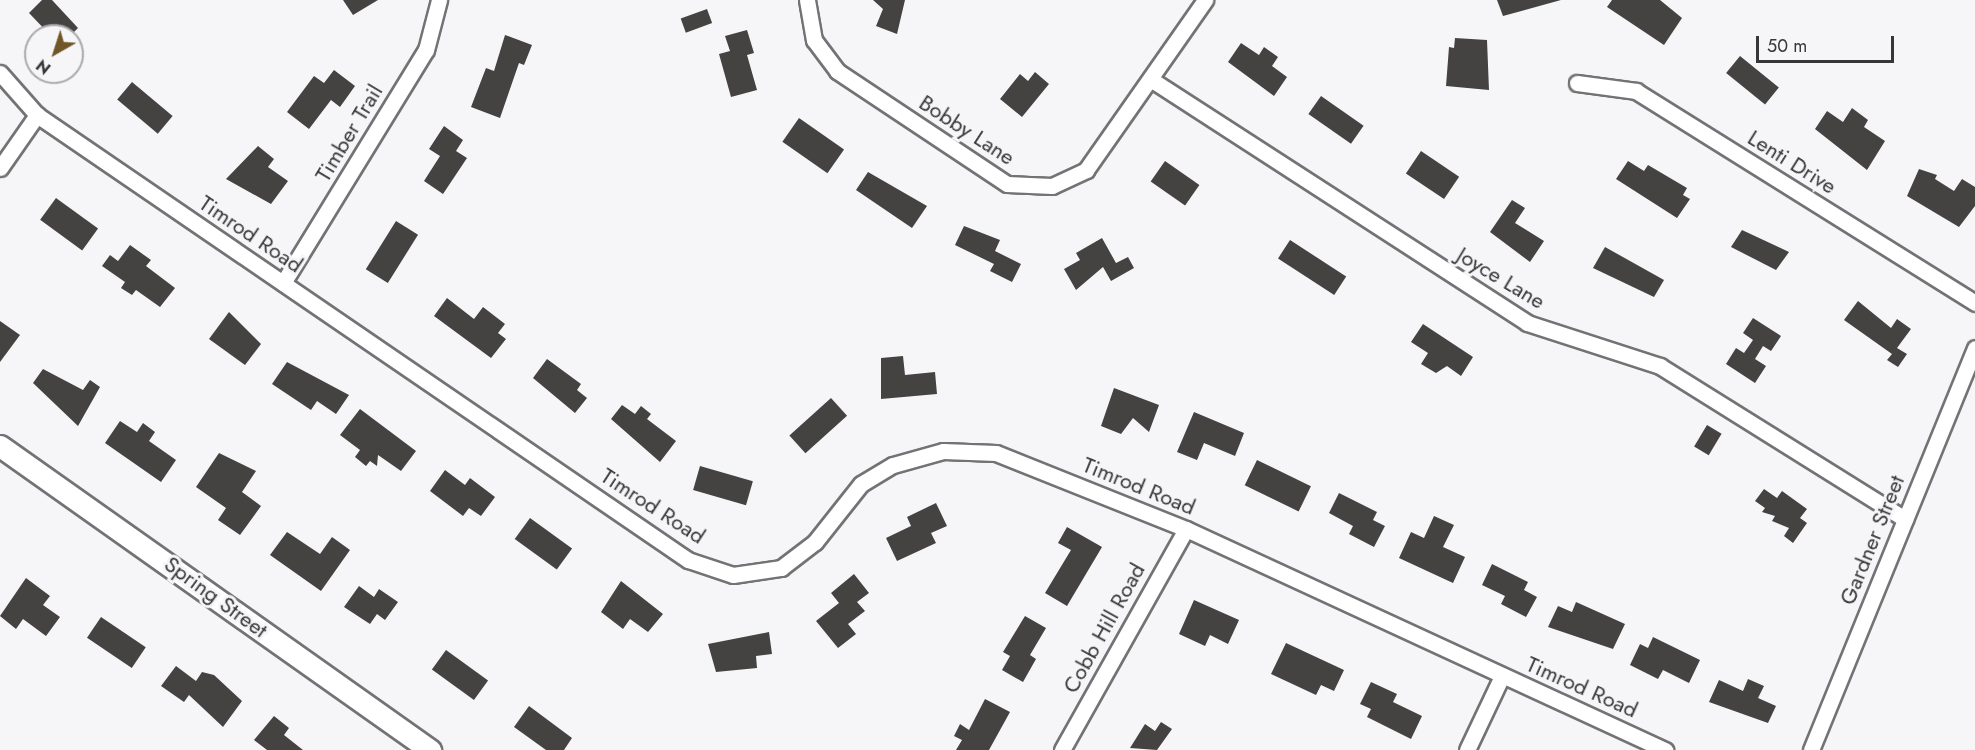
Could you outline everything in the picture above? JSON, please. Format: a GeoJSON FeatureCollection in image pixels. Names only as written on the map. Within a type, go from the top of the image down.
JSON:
{"type":"FeatureCollection","features":[{"type":"Feature","properties":{"kind":"street","name":"Timber Trail"},"geometry":{"type":"LineString","coordinates":[[283,283],[426,50],[439,0]]}},
{"type":"Feature","properties":{"kind":"street","name":"Bobby Lane"},"geometry":{"type":"LineString","coordinates":[[807,0],[814,40],[837,71],[1007,184],[1052,186],[1086,170],[1152,80],[1205,0]]}},
{"type":"Feature","properties":{"kind":"street","name":"Timrod Road"},"geometry":{"type":"LineString","coordinates":[[0,73],[37,115],[688,560],[733,575],[780,568],[815,542],[861,484],[893,465],[943,451],[996,453],[1186,529],[1665,750]]}},
{"type":"Feature","properties":{"kind":"street","name":"Joyce Lane"},"geometry":{"type":"LineString","coordinates":[[1152,80],[1527,323],[1660,366],[1905,519]]}},
{"type":"Feature","properties":{"kind":"street","name":"Lenti Drive"},"geometry":{"type":"LineString","coordinates":[[1577,83],[1636,92],[1975,303]]}},
{"type":"Feature","properties":{"kind":"street"},"geometry":{"type":"LineString","coordinates":[[0,168],[37,115]]}},
{"type":"Feature","properties":{"kind":"street","name":"Gardner Street"},"geometry":{"type":"LineString","coordinates":[[1811,750],[1975,348]]}},
{"type":"Feature","properties":{"kind":"street","name":"Spring Street"},"geometry":{"type":"LineString","coordinates":[[0,446],[430,750]]}},
{"type":"Feature","properties":{"kind":"street","name":"Cobb Hill Road"},"geometry":{"type":"LineString","coordinates":[[1062,750],[1186,529]]}},
{"type":"Feature","properties":{"kind":"street"},"geometry":{"type":"LineString","coordinates":[[1467,750],[1502,676]]}},
{"type":"Feature","properties":{"kind":"building"},"geometry":{"type":"Polygon","coordinates":[[[42,0],[52,0],[74,24],[40,24],[29,13],[42,0]]]}},
{"type":"Feature","properties":{"kind":"building"},"geometry":{"type":"Polygon","coordinates":[[[343,0],[378,0],[353,15],[343,0]]]}},
{"type":"Feature","properties":{"kind":"building"},"geometry":{"type":"Polygon","coordinates":[[[873,0],[905,0],[897,34],[876,26],[883,9],[873,0]]]}},
{"type":"Feature","properties":{"kind":"building"},"geometry":{"type":"Polygon","coordinates":[[[1497,0],[1561,0],[1503,16],[1497,0]]]}},
{"type":"Feature","properties":{"kind":"building"},"geometry":{"type":"Polygon","coordinates":[[[1612,0],[1660,0],[1682,18],[1664,45],[1607,7],[1612,0]]]}},
{"type":"Feature","properties":{"kind":"building"},"geometry":{"type":"Polygon","coordinates":[[[707,9],[712,23],[686,33],[681,19],[707,9]]]}},
{"type":"Feature","properties":{"kind":"building"},"geometry":{"type":"Polygon","coordinates":[[[747,30],[754,53],[747,55],[757,90],[731,97],[719,54],[730,51],[725,36],[747,30]]]}},
{"type":"Feature","properties":{"kind":"building"},"geometry":{"type":"Polygon","coordinates":[[[505,35],[532,45],[524,65],[519,63],[500,118],[471,107],[486,68],[494,71],[505,35]]]}},
{"type":"Feature","properties":{"kind":"building"},"geometry":{"type":"Polygon","coordinates":[[[1455,38],[1487,40],[1489,90],[1446,86],[1449,47],[1454,48],[1455,38]]]}},
{"type":"Feature","properties":{"kind":"building"},"geometry":{"type":"Polygon","coordinates":[[[1241,43],[1259,55],[1264,47],[1278,57],[1272,66],[1287,77],[1274,96],[1228,62],[1241,43]]]}},
{"type":"Feature","properties":{"kind":"building"},"geometry":{"type":"Polygon","coordinates":[[[1740,56],[1779,87],[1765,105],[1726,73],[1740,56]]]}},
{"type":"Feature","properties":{"kind":"building"},"geometry":{"type":"Polygon","coordinates":[[[334,70],[355,86],[340,107],[331,100],[309,129],[287,112],[314,76],[324,83],[334,70]]]}},
{"type":"Feature","properties":{"kind":"building"},"geometry":{"type":"Polygon","coordinates":[[[1035,72],[1049,84],[1022,117],[1000,99],[1020,74],[1028,81],[1035,72]]]}},
{"type":"Feature","properties":{"kind":"building"},"geometry":{"type":"Polygon","coordinates":[[[132,82],[173,116],[158,134],[117,100],[132,82]]]}},
{"type":"Feature","properties":{"kind":"building"},"geometry":{"type":"Polygon","coordinates":[[[1321,96],[1364,126],[1351,144],[1308,114],[1321,96]]]}},
{"type":"Feature","properties":{"kind":"building"},"geometry":{"type":"Polygon","coordinates":[[[1852,108],[1868,120],[1864,127],[1885,141],[1867,170],[1815,129],[1827,111],[1843,122],[1852,108]]]}},
{"type":"Feature","properties":{"kind":"building"},"geometry":{"type":"Polygon","coordinates":[[[799,118],[844,150],[827,173],[782,142],[799,118]]]}},
{"type":"Feature","properties":{"kind":"building"},"geometry":{"type":"Polygon","coordinates":[[[444,126],[463,140],[456,151],[467,158],[443,194],[424,181],[440,156],[429,149],[444,126]]]}},
{"type":"Feature","properties":{"kind":"building"},"geometry":{"type":"Polygon","coordinates":[[[258,146],[274,159],[268,167],[288,181],[271,204],[226,179],[258,146]]]}},
{"type":"Feature","properties":{"kind":"building"},"geometry":{"type":"Polygon","coordinates":[[[1421,151],[1459,177],[1444,199],[1406,173],[1421,151]]]}},
{"type":"Feature","properties":{"kind":"building"},"geometry":{"type":"Polygon","coordinates":[[[1165,161],[1199,185],[1185,206],[1151,181],[1165,161]]]}},
{"type":"Feature","properties":{"kind":"building"},"geometry":{"type":"Polygon","coordinates":[[[1628,161],[1644,171],[1648,165],[1687,188],[1683,195],[1690,199],[1677,218],[1616,179],[1628,161]]]}},
{"type":"Feature","properties":{"kind":"building"},"geometry":{"type":"Polygon","coordinates":[[[1919,169],[1937,175],[1935,179],[1954,191],[1962,179],[1975,187],[1975,206],[1959,227],[1907,196],[1919,169]]]}},
{"type":"Feature","properties":{"kind":"building"},"geometry":{"type":"Polygon","coordinates":[[[868,172],[927,206],[912,228],[856,190],[868,172]]]}},
{"type":"Feature","properties":{"kind":"building"},"geometry":{"type":"Polygon","coordinates":[[[56,198],[98,229],[82,250],[40,220],[56,198]]]}},
{"type":"Feature","properties":{"kind":"building"},"geometry":{"type":"Polygon","coordinates":[[[1512,200],[1525,208],[1515,223],[1544,241],[1530,262],[1490,232],[1512,200]]]}},
{"type":"Feature","properties":{"kind":"building"},"geometry":{"type":"Polygon","coordinates":[[[396,221],[418,235],[388,283],[366,269],[396,221]]]}},
{"type":"Feature","properties":{"kind":"building"},"geometry":{"type":"Polygon","coordinates":[[[964,226],[1000,240],[995,251],[1021,264],[1012,282],[990,271],[994,264],[955,245],[964,226]]]}},
{"type":"Feature","properties":{"kind":"building"},"geometry":{"type":"Polygon","coordinates":[[[1742,230],[1789,252],[1776,270],[1731,247],[1742,230]]]}},
{"type":"Feature","properties":{"kind":"building"},"geometry":{"type":"Polygon","coordinates":[[[1102,238],[1116,263],[1128,257],[1134,268],[1111,281],[1103,267],[1076,290],[1064,269],[1080,260],[1076,253],[1102,238]]]}},
{"type":"Feature","properties":{"kind":"building"},"geometry":{"type":"Polygon","coordinates":[[[1290,240],[1346,276],[1334,295],[1278,258],[1290,240]]]}},
{"type":"Feature","properties":{"kind":"building"},"geometry":{"type":"Polygon","coordinates":[[[130,245],[151,260],[146,266],[175,288],[160,307],[136,290],[132,295],[121,288],[125,282],[102,266],[110,255],[118,261],[130,245]]]}},
{"type":"Feature","properties":{"kind":"building"},"geometry":{"type":"Polygon","coordinates":[[[1605,247],[1664,280],[1654,297],[1593,268],[1605,247]]]}},
{"type":"Feature","properties":{"kind":"building"},"geometry":{"type":"Polygon","coordinates":[[[447,298],[474,319],[483,307],[505,324],[498,333],[506,339],[491,358],[434,316],[447,298]]]}},
{"type":"Feature","properties":{"kind":"building"},"geometry":{"type":"Polygon","coordinates":[[[1858,301],[1891,328],[1897,319],[1911,329],[1897,348],[1907,354],[1898,367],[1887,360],[1892,354],[1844,320],[1858,301]]]}},
{"type":"Feature","properties":{"kind":"building"},"geometry":{"type":"Polygon","coordinates":[[[229,312],[261,344],[245,365],[209,339],[229,312]]]}},
{"type":"Feature","properties":{"kind":"building"},"geometry":{"type":"Polygon","coordinates":[[[1753,318],[1781,336],[1771,351],[1763,346],[1755,359],[1766,366],[1755,383],[1726,364],[1736,348],[1744,353],[1753,340],[1743,333],[1753,318]]]}},
{"type":"Feature","properties":{"kind":"building"},"geometry":{"type":"Polygon","coordinates":[[[0,321],[20,335],[0,362],[0,321]]]}},
{"type":"Feature","properties":{"kind":"building"},"geometry":{"type":"Polygon","coordinates":[[[1423,324],[1473,357],[1461,376],[1447,366],[1436,373],[1421,364],[1428,353],[1411,342],[1423,324]]]}},
{"type":"Feature","properties":{"kind":"building"},"geometry":{"type":"Polygon","coordinates":[[[903,356],[905,375],[935,372],[937,394],[881,399],[881,358],[903,356]]]}},
{"type":"Feature","properties":{"kind":"building"},"geometry":{"type":"Polygon","coordinates":[[[547,359],[581,384],[577,390],[587,398],[575,413],[533,378],[547,359]]]}},
{"type":"Feature","properties":{"kind":"building"},"geometry":{"type":"Polygon","coordinates":[[[287,362],[349,395],[336,414],[317,401],[311,410],[272,384],[287,362]]]}},
{"type":"Feature","properties":{"kind":"building"},"geometry":{"type":"Polygon","coordinates":[[[43,369],[83,390],[90,380],[100,387],[78,426],[33,383],[43,369]]]}},
{"type":"Feature","properties":{"kind":"building"},"geometry":{"type":"Polygon","coordinates":[[[1114,388],[1159,405],[1149,432],[1133,418],[1121,434],[1101,426],[1114,388]]]}},
{"type":"Feature","properties":{"kind":"building"},"geometry":{"type":"Polygon","coordinates":[[[831,398],[847,416],[805,453],[789,435],[831,398]]]}},
{"type":"Feature","properties":{"kind":"building"},"geometry":{"type":"Polygon","coordinates":[[[622,405],[635,414],[641,406],[651,414],[647,419],[676,441],[660,462],[611,419],[622,405]]]}},
{"type":"Feature","properties":{"kind":"building"},"geometry":{"type":"Polygon","coordinates":[[[360,409],[416,451],[401,471],[378,455],[377,466],[370,461],[366,466],[355,457],[360,450],[340,435],[360,409]]]}},
{"type":"Feature","properties":{"kind":"building"},"geometry":{"type":"Polygon","coordinates":[[[1194,412],[1244,433],[1235,456],[1204,443],[1197,460],[1177,452],[1194,412]]]}},
{"type":"Feature","properties":{"kind":"building"},"geometry":{"type":"Polygon","coordinates":[[[120,421],[137,432],[143,423],[155,432],[149,441],[176,460],[161,482],[105,443],[120,421]]]}},
{"type":"Feature","properties":{"kind":"building"},"geometry":{"type":"Polygon","coordinates":[[[1707,425],[1722,434],[1709,455],[1694,446],[1707,425]]]}},
{"type":"Feature","properties":{"kind":"building"},"geometry":{"type":"Polygon","coordinates":[[[219,453],[256,471],[242,492],[261,506],[240,535],[218,520],[226,508],[196,487],[219,453]]]}},
{"type":"Feature","properties":{"kind":"building"},"geometry":{"type":"Polygon","coordinates":[[[1257,460],[1311,486],[1299,511],[1245,485],[1257,460]]]}},
{"type":"Feature","properties":{"kind":"building"},"geometry":{"type":"Polygon","coordinates":[[[700,466],[753,481],[746,505],[693,490],[700,466]]]}},
{"type":"Feature","properties":{"kind":"building"},"geometry":{"type":"Polygon","coordinates":[[[445,470],[465,485],[470,478],[495,497],[481,516],[469,508],[463,516],[430,491],[445,470]]]}},
{"type":"Feature","properties":{"kind":"building"},"geometry":{"type":"Polygon","coordinates":[[[1764,489],[1777,498],[1782,491],[1807,509],[1800,518],[1807,523],[1793,543],[1784,536],[1789,528],[1772,521],[1775,516],[1762,512],[1765,508],[1755,501],[1764,489]]]}},
{"type":"Feature","properties":{"kind":"building"},"geometry":{"type":"Polygon","coordinates":[[[1339,493],[1377,512],[1373,520],[1385,526],[1374,547],[1349,534],[1353,526],[1329,513],[1339,493]]]}},
{"type":"Feature","properties":{"kind":"building"},"geometry":{"type":"Polygon","coordinates":[[[936,503],[947,526],[931,533],[936,543],[897,561],[886,538],[911,526],[907,517],[936,503]]]}},
{"type":"Feature","properties":{"kind":"building"},"geometry":{"type":"Polygon","coordinates":[[[1434,516],[1454,525],[1443,547],[1465,557],[1453,583],[1399,558],[1411,532],[1424,538],[1434,516]]]}},
{"type":"Feature","properties":{"kind":"building"},"geometry":{"type":"Polygon","coordinates":[[[530,518],[572,549],[557,570],[515,539],[530,518]]]}},
{"type":"Feature","properties":{"kind":"building"},"geometry":{"type":"Polygon","coordinates":[[[1067,527],[1102,547],[1067,606],[1045,593],[1071,550],[1058,543],[1067,527]]]}},
{"type":"Feature","properties":{"kind":"building"},"geometry":{"type":"Polygon","coordinates":[[[287,532],[320,554],[332,537],[350,550],[321,591],[270,555],[287,532]]]}},
{"type":"Feature","properties":{"kind":"building"},"geometry":{"type":"Polygon","coordinates":[[[1492,564],[1528,582],[1524,590],[1537,597],[1526,617],[1501,604],[1505,596],[1482,585],[1492,564]]]}},
{"type":"Feature","properties":{"kind":"building"},"geometry":{"type":"Polygon","coordinates":[[[854,574],[869,593],[857,602],[865,611],[848,624],[856,634],[838,648],[816,621],[839,603],[831,593],[854,574]]]}},
{"type":"Feature","properties":{"kind":"building"},"geometry":{"type":"Polygon","coordinates":[[[26,578],[50,596],[43,605],[60,617],[46,636],[23,619],[16,629],[0,616],[26,578]]]}},
{"type":"Feature","properties":{"kind":"building"},"geometry":{"type":"Polygon","coordinates":[[[621,581],[663,614],[648,632],[630,619],[623,629],[601,612],[621,581]]]}},
{"type":"Feature","properties":{"kind":"building"},"geometry":{"type":"Polygon","coordinates":[[[359,586],[374,597],[379,589],[398,602],[385,620],[377,614],[370,624],[344,607],[359,586]]]}},
{"type":"Feature","properties":{"kind":"building"},"geometry":{"type":"Polygon","coordinates":[[[1194,600],[1239,620],[1228,644],[1210,635],[1205,646],[1179,634],[1194,600]]]}},
{"type":"Feature","properties":{"kind":"building"},"geometry":{"type":"Polygon","coordinates":[[[1576,602],[1625,624],[1613,649],[1548,627],[1558,606],[1572,612],[1576,602]]]}},
{"type":"Feature","properties":{"kind":"building"},"geometry":{"type":"Polygon","coordinates":[[[1025,616],[1046,628],[1030,655],[1036,659],[1023,682],[1002,670],[1010,656],[1003,652],[1025,616]]]}},
{"type":"Feature","properties":{"kind":"building"},"geometry":{"type":"Polygon","coordinates":[[[101,617],[146,647],[132,668],[87,638],[101,617]]]}},
{"type":"Feature","properties":{"kind":"building"},"geometry":{"type":"Polygon","coordinates":[[[769,632],[772,654],[756,656],[757,668],[716,672],[708,644],[769,632]]]}},
{"type":"Feature","properties":{"kind":"building"},"geometry":{"type":"Polygon","coordinates":[[[1653,637],[1700,660],[1689,683],[1663,670],[1658,679],[1630,665],[1640,644],[1648,648],[1653,637]]]}},
{"type":"Feature","properties":{"kind":"building"},"geometry":{"type":"Polygon","coordinates":[[[1286,643],[1344,670],[1334,691],[1321,685],[1316,695],[1271,674],[1286,643]]]}},
{"type":"Feature","properties":{"kind":"building"},"geometry":{"type":"Polygon","coordinates":[[[446,650],[488,681],[474,700],[432,669],[446,650]]]}},
{"type":"Feature","properties":{"kind":"building"},"geometry":{"type":"Polygon","coordinates":[[[176,666],[196,681],[202,672],[214,675],[242,701],[223,727],[189,695],[184,702],[161,686],[176,666]]]}},
{"type":"Feature","properties":{"kind":"building"},"geometry":{"type":"Polygon","coordinates":[[[1748,679],[1764,686],[1758,698],[1776,706],[1768,723],[1709,702],[1719,680],[1743,691],[1748,679]]]}},
{"type":"Feature","properties":{"kind":"building"},"geometry":{"type":"Polygon","coordinates":[[[1371,682],[1397,694],[1393,702],[1422,716],[1411,739],[1367,717],[1371,709],[1360,704],[1371,682]]]}},
{"type":"Feature","properties":{"kind":"building"},"geometry":{"type":"Polygon","coordinates":[[[985,699],[1010,712],[989,750],[956,750],[962,740],[954,736],[960,724],[969,730],[985,699]]]}},
{"type":"Feature","properties":{"kind":"building"},"geometry":{"type":"Polygon","coordinates":[[[529,706],[572,738],[564,750],[546,750],[514,727],[529,706]]]}},
{"type":"Feature","properties":{"kind":"building"},"geometry":{"type":"Polygon","coordinates":[[[274,716],[289,728],[284,735],[303,750],[267,750],[254,740],[274,716]]]}},
{"type":"Feature","properties":{"kind":"building"},"geometry":{"type":"Polygon","coordinates":[[[1161,722],[1172,729],[1157,750],[1130,748],[1145,724],[1155,731],[1161,722]]]}}]}
